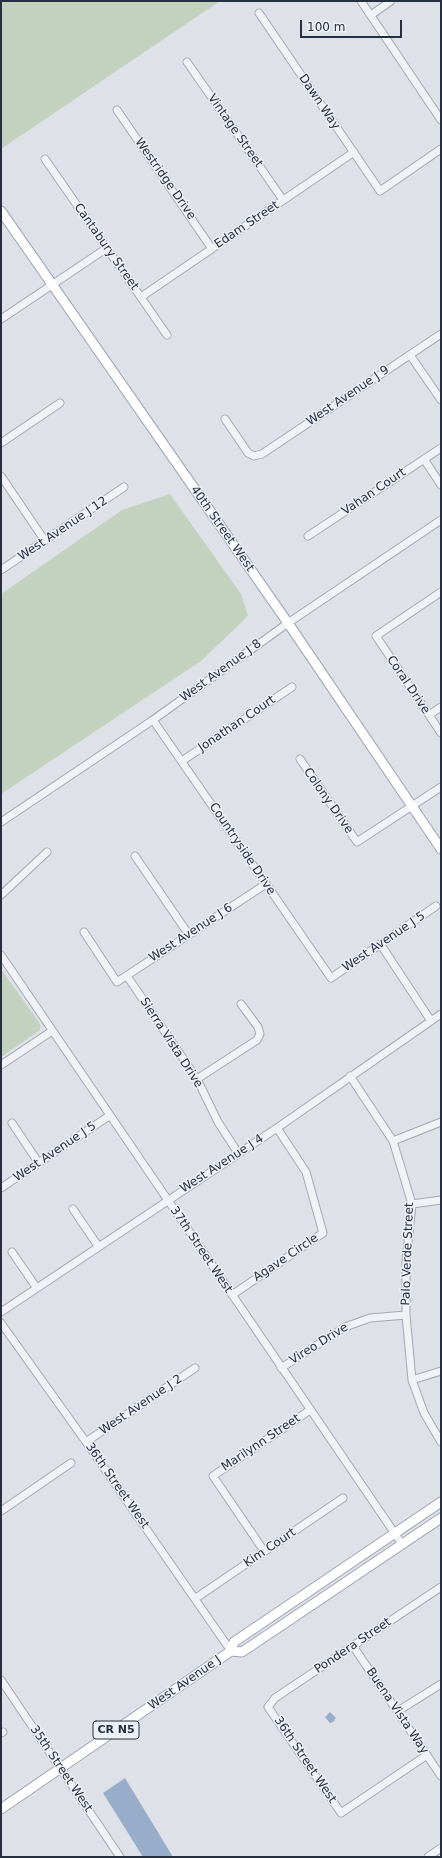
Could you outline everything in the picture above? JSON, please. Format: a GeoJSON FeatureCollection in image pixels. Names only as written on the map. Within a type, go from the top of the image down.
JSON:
{"type":"FeatureCollection","features":[{"type":"Feature","properties":{"kind":"main road","name":"40th Street West"},"geometry":{"type":"LineString","coordinates":[[1,211],[288,623],[411,807],[441,849]]}},
{"type":"Feature","properties":{"kind":"main road","name":"West Avenue J"},"geometry":{"type":"LineString","coordinates":[[1,1809],[231,1651],[234,1642],[441,1502]]}},
{"type":"Feature","properties":{"kind":"main road","name":"West Avenue J"},"geometry":{"type":"LineString","coordinates":[[231,1651],[242,1652],[441,1518]]}},
{"type":"Feature","properties":{"kind":"street"},"geometry":{"type":"LineString","coordinates":[[361,1],[441,120]]}},
{"type":"Feature","properties":{"kind":"street"},"geometry":{"type":"LineString","coordinates":[[371,15],[391,1]]}},
{"type":"Feature","properties":{"kind":"street","name":"Dawn Way"},"geometry":{"type":"LineString","coordinates":[[259,13],[380,191],[441,149]]}},
{"type":"Feature","properties":{"kind":"street","name":"Vintage Street"},"geometry":{"type":"LineString","coordinates":[[188,62],[283,200]]}},
{"type":"Feature","properties":{"kind":"street","name":"Westridge Drive"},"geometry":{"type":"LineString","coordinates":[[117,110],[212,249]]}},
{"type":"Feature","properties":{"kind":"street","name":"Edam Street"},"geometry":{"type":"LineString","coordinates":[[141,297],[354,152]]}},
{"type":"Feature","properties":{"kind":"street","name":"Cantabury Street"},"geometry":{"type":"LineString","coordinates":[[45,159],[167,335]]}},
{"type":"Feature","properties":{"kind":"street"},"geometry":{"type":"LineString","coordinates":[[2,316],[107,248]]}},
{"type":"Feature","properties":{"kind":"street","name":"West Avenue J 9"},"geometry":{"type":"LineString","coordinates":[[225,419],[248,453],[254,456],[262,454],[441,334]]}},
{"type":"Feature","properties":{"kind":"street"},"geometry":{"type":"LineString","coordinates":[[410,355],[441,400]]}},
{"type":"Feature","properties":{"kind":"street"},"geometry":{"type":"LineString","coordinates":[[1,442],[60,403]]}},
{"type":"Feature","properties":{"kind":"street","name":"Vahan Court"},"geometry":{"type":"LineString","coordinates":[[308,536],[441,448]]}},
{"type":"Feature","properties":{"kind":"street"},"geometry":{"type":"LineString","coordinates":[[424,459],[441,485]]}},
{"type":"Feature","properties":{"kind":"street"},"geometry":{"type":"LineString","coordinates":[[1,476],[45,540]]}},
{"type":"Feature","properties":{"kind":"street","name":"West Avenue J 12"},"geometry":{"type":"LineString","coordinates":[[1,570],[124,487]]}},
{"type":"Feature","properties":{"kind":"street","name":"West Avenue J 8"},"geometry":{"type":"LineString","coordinates":[[1,822],[153,720],[288,623],[441,520]]}},
{"type":"Feature","properties":{"kind":"street","name":"Coral Drive"},"geometry":{"type":"LineString","coordinates":[[441,592],[376,636],[441,733]]}},
{"type":"Feature","properties":{"kind":"street","name":"Jonathan Court"},"geometry":{"type":"LineString","coordinates":[[182,761],[292,687]]}},
{"type":"Feature","properties":{"kind":"street"},"geometry":{"type":"LineString","coordinates":[[429,715],[441,707]]}},
{"type":"Feature","properties":{"kind":"street","name":"Countryside Drive"},"geometry":{"type":"LineString","coordinates":[[153,720],[331,978]]}},
{"type":"Feature","properties":{"kind":"street","name":"Colony Drive"},"geometry":{"type":"LineString","coordinates":[[300,759],[357,842],[411,807]]}},
{"type":"Feature","properties":{"kind":"street"},"geometry":{"type":"LineString","coordinates":[[411,807],[441,787]]}},
{"type":"Feature","properties":{"kind":"street"},"geometry":{"type":"LineString","coordinates":[[1,894],[47,852]]}},
{"type":"Feature","properties":{"kind":"street"},"geometry":{"type":"LineString","coordinates":[[135,856],[189,935]]}},
{"type":"Feature","properties":{"kind":"street","name":"West Avenue J 6"},"geometry":{"type":"LineString","coordinates":[[84,932],[117,982],[266,884]]}},
{"type":"Feature","properties":{"kind":"street","name":"West Avenue J 5"},"geometry":{"type":"LineString","coordinates":[[331,978],[436,906]]}},
{"type":"Feature","properties":{"kind":"street"},"geometry":{"type":"LineString","coordinates":[[381,945],[431,1021]]}},
{"type":"Feature","properties":{"kind":"street","name":"37th Street West"},"geometry":{"type":"LineString","coordinates":[[1,955],[109,1116],[402,1544]]}},
{"type":"Feature","properties":{"kind":"street","name":"Sierra Vista Drive"},"geometry":{"type":"LineString","coordinates":[[127,976],[197,1079],[218,1122],[238,1153]]}},
{"type":"Feature","properties":{"kind":"street"},"geometry":{"type":"LineString","coordinates":[[197,1079],[257,1040],[260,1034],[258,1027],[241,1004]]}},
{"type":"Feature","properties":{"kind":"street","name":"West Avenue J 4"},"geometry":{"type":"LineString","coordinates":[[1,1312],[36,1287],[277,1128],[441,1014]]}},
{"type":"Feature","properties":{"kind":"street"},"geometry":{"type":"LineString","coordinates":[[1,1065],[52,1031]]}},
{"type":"Feature","properties":{"kind":"street","name":"Palo Verde Street"},"geometry":{"type":"LineString","coordinates":[[350,1076],[393,1141],[412,1204],[406,1262],[406,1315],[412,1380],[424,1413],[441,1442]]}},
{"type":"Feature","properties":{"kind":"street","name":"West Avenue J 5"},"geometry":{"type":"LineString","coordinates":[[1,1188],[109,1116]]}},
{"type":"Feature","properties":{"kind":"street"},"geometry":{"type":"LineString","coordinates":[[393,1141],[441,1122]]}},
{"type":"Feature","properties":{"kind":"street"},"geometry":{"type":"LineString","coordinates":[[12,1123],[38,1162]]}},
{"type":"Feature","properties":{"kind":"street","name":"Agave Circle"},"geometry":{"type":"LineString","coordinates":[[232,1295],[323,1233],[306,1172],[277,1128]]}},
{"type":"Feature","properties":{"kind":"street"},"geometry":{"type":"LineString","coordinates":[[412,1204],[441,1200]]}},
{"type":"Feature","properties":{"kind":"street"},"geometry":{"type":"LineString","coordinates":[[73,1209],[98,1246]]}},
{"type":"Feature","properties":{"kind":"street"},"geometry":{"type":"LineString","coordinates":[[12,1252],[36,1287]]}},
{"type":"Feature","properties":{"kind":"street","name":"Vireo Drive"},"geometry":{"type":"LineString","coordinates":[[281,1368],[345,1327],[370,1318],[406,1315]]}},
{"type":"Feature","properties":{"kind":"street","name":"36th Street West"},"geometry":{"type":"LineString","coordinates":[[1,1323],[196,1598],[231,1651]]}},
{"type":"Feature","properties":{"kind":"street","name":"West Avenue J 2"},"geometry":{"type":"LineString","coordinates":[[86,1442],[195,1368]]}},
{"type":"Feature","properties":{"kind":"street"},"geometry":{"type":"LineString","coordinates":[[412,1380],[441,1371]]}},
{"type":"Feature","properties":{"kind":"street","name":"Marilynn Street"},"geometry":{"type":"LineString","coordinates":[[264,1551],[213,1476],[310,1410]]}},
{"type":"Feature","properties":{"kind":"street"},"geometry":{"type":"LineString","coordinates":[[1,1511],[71,1463]]}},
{"type":"Feature","properties":{"kind":"street","name":"Kim Court"},"geometry":{"type":"LineString","coordinates":[[196,1598],[344,1498]]}},
{"type":"Feature","properties":{"kind":"street","name":"Pondera Street"},"geometry":{"type":"LineString","coordinates":[[268,1708],[275,1698],[441,1587]]}},
{"type":"Feature","properties":{"kind":"street","name":"Buena Vista Way"},"geometry":{"type":"LineString","coordinates":[[353,1646],[441,1776]]}},
{"type":"Feature","properties":{"kind":"street","name":"35th Street West"},"geometry":{"type":"LineString","coordinates":[[1,1680],[120,1857]]}},
{"type":"Feature","properties":{"kind":"street"},"geometry":{"type":"LineString","coordinates":[[398,1711],[441,1684]]}},
{"type":"Feature","properties":{"kind":"street","name":"36th Street West"},"geometry":{"type":"LineString","coordinates":[[268,1708],[341,1813],[427,1755]]}},
{"type":"Feature","properties":{"kind":"street"},"geometry":{"type":"LineString","coordinates":[[428,1857],[441,1848]]}},
{"type":"Feature","properties":{"kind":"green space"},"geometry":{"type":"Polygon","coordinates":[[[1,1],[220,1],[1,149],[1,1]]]}},
{"type":"Feature","properties":{"kind":"green space"},"geometry":{"type":"Polygon","coordinates":[[[170,494],[241,594],[248,616],[201,661],[1,794],[1,594],[122,510],[170,494]]]}},
{"type":"Feature","properties":{"kind":"green space"},"geometry":{"type":"Polygon","coordinates":[[[1,969],[40,1024],[40,1030],[1,1057],[1,969]]]}},
{"type":"Feature","properties":{"kind":"water"},"geometry":{"type":"Polygon","coordinates":[[[330,1712],[336,1718],[330,1723],[325,1717],[330,1712]]]}},
{"type":"Feature","properties":{"kind":"water"},"geometry":{"type":"Polygon","coordinates":[[[125,1778],[173,1857],[143,1857],[103,1793],[125,1778]]]}}]}
